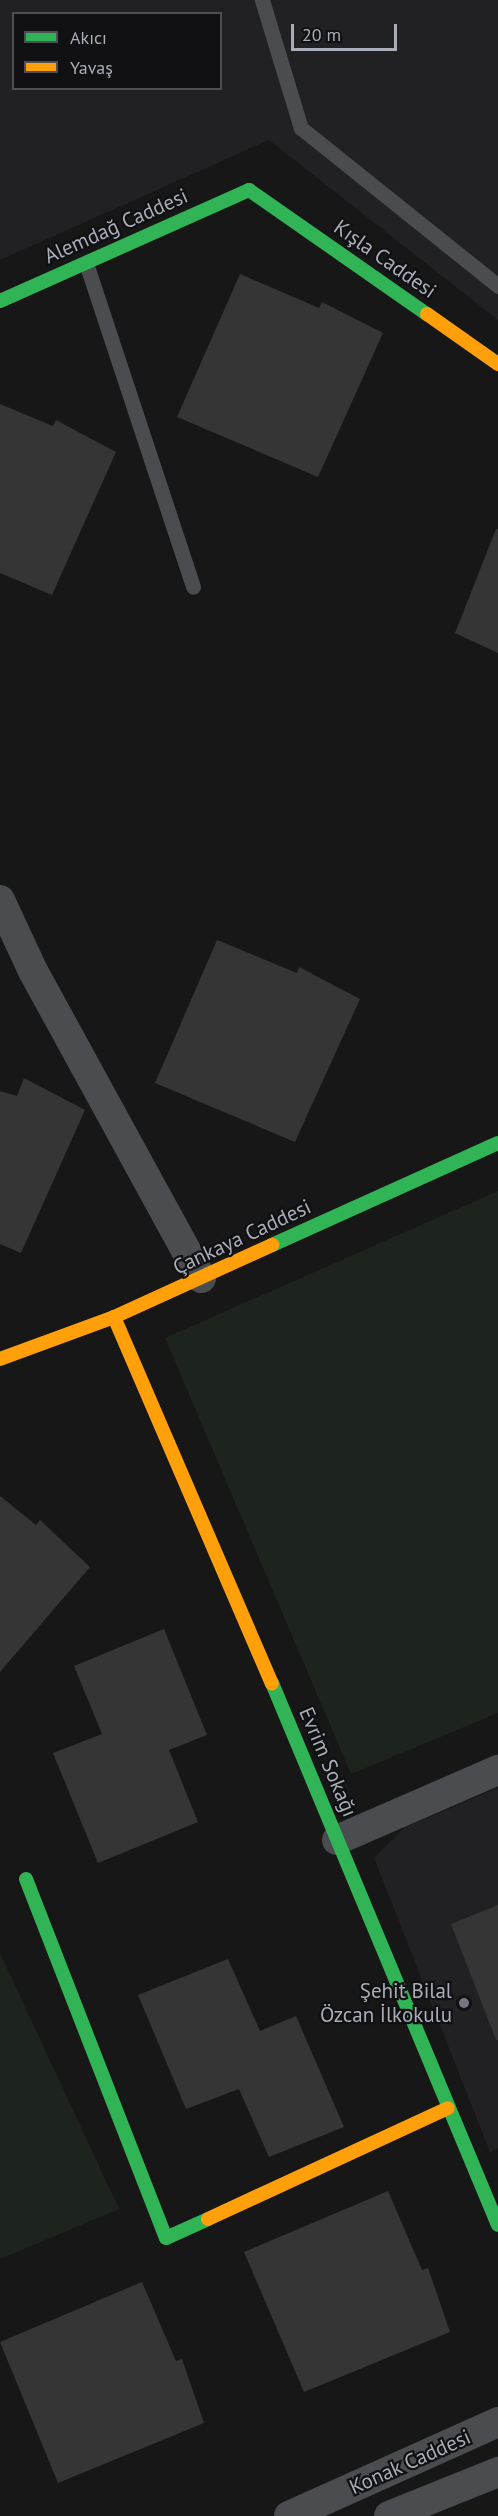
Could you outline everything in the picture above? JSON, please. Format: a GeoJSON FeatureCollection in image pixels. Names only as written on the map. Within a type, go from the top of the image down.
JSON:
{"type":"FeatureCollection","features":[{"type":"Feature","properties":{"kind":"street","name":"Alemdağ Caddesi"},"geometry":{"type":"LineString","coordinates":[[0,301],[249,189]]}},
{"type":"Feature","properties":{"kind":"street","name":"Kışla Caddesi"},"geometry":{"type":"LineString","coordinates":[[249,189],[498,364]]}},
{"type":"Feature","properties":{"kind":"street"},"geometry":{"type":"LineString","coordinates":[[0,900],[33,971],[201,1278]]}},
{"type":"Feature","properties":{"kind":"street","name":"Çankaya Caddesi"},"geometry":{"type":"LineString","coordinates":[[0,1359],[114,1317],[498,1143]]}},
{"type":"Feature","properties":{"kind":"street","name":"Evrim Sokağı"},"geometry":{"type":"LineString","coordinates":[[114,1317],[498,2225]]}},
{"type":"Feature","properties":{"kind":"street"},"geometry":{"type":"LineString","coordinates":[[337,1840],[498,1770]]}},
{"type":"Feature","properties":{"kind":"street"},"geometry":{"type":"LineString","coordinates":[[26,1880],[166,2238],[448,2108]]}},
{"type":"Feature","properties":{"kind":"street","name":"Konak Caddesi"},"geometry":{"type":"LineString","coordinates":[[289,2516],[498,2422]]}},
{"type":"Feature","properties":{"kind":"street","name":"Konak Caddesi"},"geometry":{"type":"LineString","coordinates":[[389,2516],[498,2472]]}},
{"type":"Feature","properties":{"kind":"lane"},"geometry":{"type":"LineString","coordinates":[[262,0],[301,128],[498,286]]}},
{"type":"Feature","properties":{"kind":"lane"},"geometry":{"type":"LineString","coordinates":[[86,262],[193,587]]}},
{"type":"Feature","properties":{"kind":"shaded area"},"geometry":{"type":"Polygon","coordinates":[[[0,0],[498,0],[498,320],[269,140],[0,260],[0,0]]]}},
{"type":"Feature","properties":{"kind":"shaded area"},"geometry":{"type":"Polygon","coordinates":[[[498,1191],[498,1713],[351,1774],[165,1338],[498,1191]]]}},
{"type":"Feature","properties":{"kind":"shaded area","name":"Şehit Bilal Özcan İlkokulu"},"geometry":{"type":"Polygon","coordinates":[[[498,1788],[498,2148],[490,2152],[374,1858],[405,1827],[498,1788]]]}},
{"type":"Feature","properties":{"kind":"shaded area"},"geometry":{"type":"Polygon","coordinates":[[[0,1953],[119,2209],[0,2259],[0,1953]]]}},
{"type":"Feature","properties":{"kind":"building"},"geometry":{"type":"Polygon","coordinates":[[[240,274],[319,308],[322,302],[383,333],[318,477],[177,417],[240,274]]]}},
{"type":"Feature","properties":{"kind":"building"},"geometry":{"type":"Polygon","coordinates":[[[0,404],[53,426],[56,420],[116,452],[52,595],[0,573],[0,404]]]}},
{"type":"Feature","properties":{"kind":"building"},"geometry":{"type":"Polygon","coordinates":[[[496,529],[498,529],[498,653],[455,633],[496,529]]]}},
{"type":"Feature","properties":{"kind":"building"},"geometry":{"type":"Polygon","coordinates":[[[217,940],[297,973],[299,967],[360,999],[295,1142],[155,1083],[217,940]]]}},
{"type":"Feature","properties":{"kind":"building"},"geometry":{"type":"Polygon","coordinates":[[[24,1078],[85,1110],[21,1253],[0,1244],[0,1091],[17,1096],[24,1078]]]}},
{"type":"Feature","properties":{"kind":"building"},"geometry":{"type":"Polygon","coordinates":[[[0,1496],[36,1525],[40,1520],[90,1567],[0,1672],[0,1496]]]}},
{"type":"Feature","properties":{"kind":"building"},"geometry":{"type":"Polygon","coordinates":[[[164,1629],[207,1735],[169,1750],[198,1822],[98,1863],[53,1753],[102,1734],[74,1666],[164,1629]]]}},
{"type":"Feature","properties":{"kind":"building"},"geometry":{"type":"Polygon","coordinates":[[[498,1905],[498,2040],[496,2040],[451,1924],[498,1905]]]}},
{"type":"Feature","properties":{"kind":"building"},"geometry":{"type":"Polygon","coordinates":[[[228,1959],[260,2031],[296,2016],[344,2127],[269,2157],[239,2089],[186,2109],[138,1995],[228,1959]]]}},
{"type":"Feature","properties":{"kind":"building"},"geometry":{"type":"Polygon","coordinates":[[[388,2191],[422,2270],[428,2268],[450,2332],[304,2392],[244,2252],[388,2191]]]}},
{"type":"Feature","properties":{"kind":"building"},"geometry":{"type":"Polygon","coordinates":[[[142,2282],[176,2361],[182,2359],[204,2423],[58,2483],[0,2342],[142,2282]]]}},
{"type":"Feature","properties":{"kind":"traffic: fast"},"geometry":{"type":"LineString","coordinates":[[0,301],[249,190],[427,314]]}},
{"type":"Feature","properties":{"kind":"traffic: fast"},"geometry":{"type":"LineString","coordinates":[[272,1245],[498,1143]]}},
{"type":"Feature","properties":{"kind":"traffic: fast"},"geometry":{"type":"LineString","coordinates":[[272,1683],[498,2225]]}},
{"type":"Feature","properties":{"kind":"traffic: fast"},"geometry":{"type":"LineString","coordinates":[[26,1879],[166,2238],[208,2219]]}},
{"type":"Feature","properties":{"kind":"traffic: slow"},"geometry":{"type":"LineString","coordinates":[[427,314],[498,364]]}},
{"type":"Feature","properties":{"kind":"traffic: slow"},"geometry":{"type":"LineString","coordinates":[[0,1359],[114,1317],[272,1245]]}},
{"type":"Feature","properties":{"kind":"traffic: slow"},"geometry":{"type":"LineString","coordinates":[[114,1317],[272,1683]]}},
{"type":"Feature","properties":{"kind":"traffic: slow"},"geometry":{"type":"LineString","coordinates":[[208,2219],[448,2108]]}},
{"type":"Feature","properties":{"kind":"place","name":"Şehit Bilal Özcan İlkokulu"},"geometry":{"type":"Point","coordinates":[464,2003]}}]}
